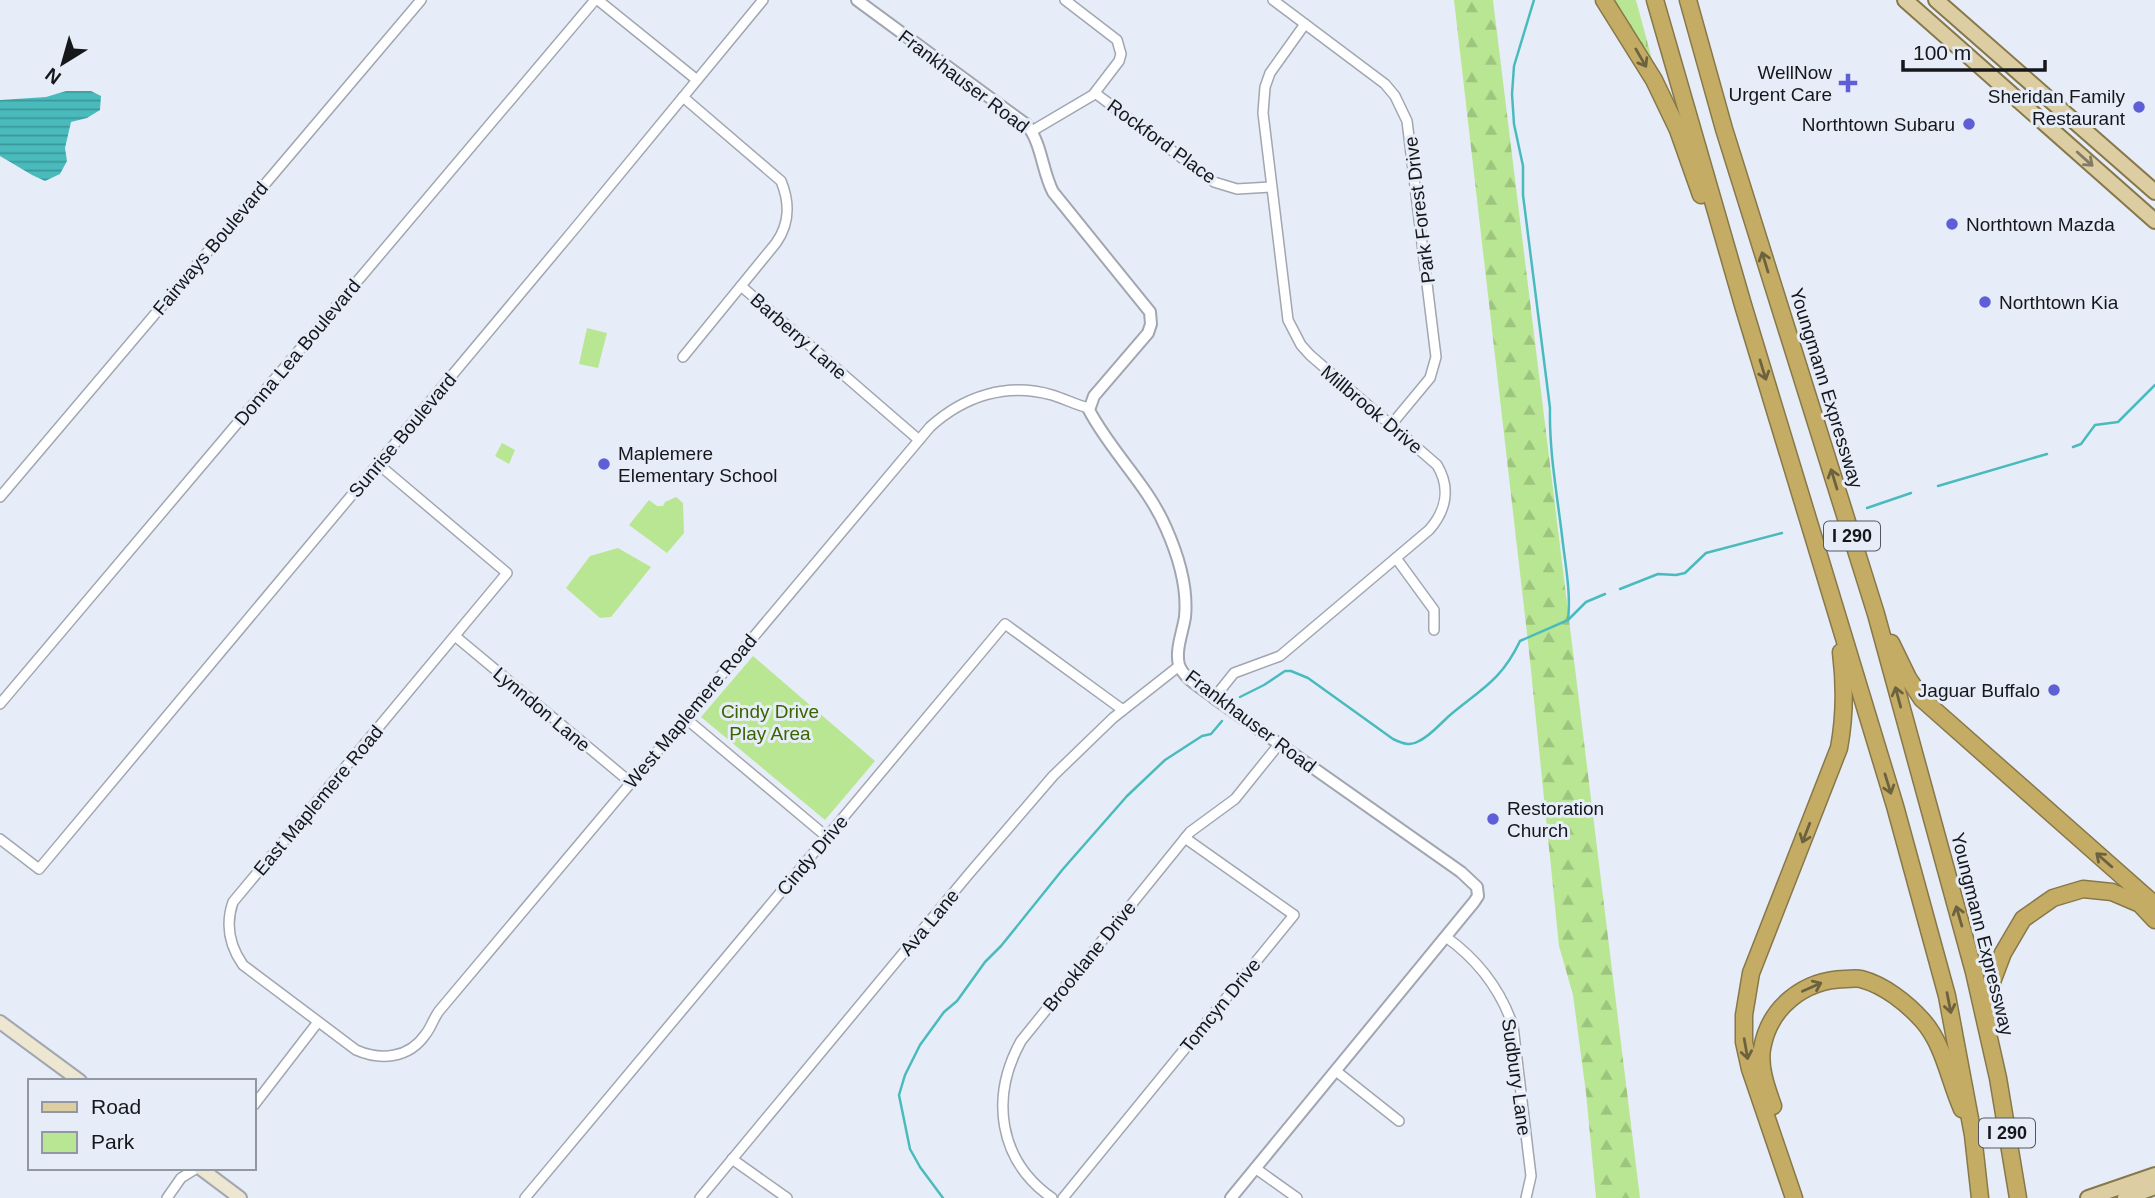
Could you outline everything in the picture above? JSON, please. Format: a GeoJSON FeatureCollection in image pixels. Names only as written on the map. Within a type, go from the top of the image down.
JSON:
{"type":"FeatureCollection","features":[{"type":"Feature","properties":{"kind":"highway"},"geometry":{"type":"LineString","coordinates":[[1604,0],[1654,80],[1678,130],[1743,305]]}},
{"type":"Feature","properties":{"kind":"highway","name":"I 290"},"geometry":{"type":"LineString","coordinates":[[1655,0],[1743,305],[1895,806],[1947,996],[1973,1135],[1980,1198]]}},
{"type":"Feature","properties":{"kind":"highway","name":"Youngmann Expressway"},"geometry":{"type":"LineString","coordinates":[[1688,0],[1724,129],[1876,614],[1974,972],[1998,1078],[2018,1194]]}},
{"type":"Feature","properties":{"kind":"highway"},"geometry":{"type":"LineString","coordinates":[[1794,1198],[1750,1069],[1744,1042],[1744,1015],[1751,973],[1839,748],[1843,726],[1843,672],[1834,601]]}},
{"type":"Feature","properties":{"kind":"highway"},"geometry":{"type":"LineString","coordinates":[[1876,614],[1908,678],[1922,699],[2155,905]]}},
{"type":"Feature","properties":{"kind":"highway"},"geometry":{"type":"LineString","coordinates":[[1998,1078],[1993,982],[2003,953],[2023,919],[2053,898],[2083,889],[2112,892],[2129,899],[2148,911],[2155,920]]}},
{"type":"Feature","properties":{"kind":"highway"},"geometry":{"type":"LineString","coordinates":[[1805,1198],[1770,1098],[1762,1066],[1762,1050],[1775,1015],[1787,1001],[1807,987],[1830,979],[1860,979],[1889,991],[1922,1020],[1943,1057],[1953,1089],[1973,1135]]}},
{"type":"Feature","properties":{"kind":"main road"},"geometry":{"type":"LineString","coordinates":[[1905,0],[2155,221]]}},
{"type":"Feature","properties":{"kind":"main road"},"geometry":{"type":"LineString","coordinates":[[1936,0],[2155,192]]}},
{"type":"Feature","properties":{"kind":"main road"},"geometry":{"type":"LineString","coordinates":[[0,1022],[77,1079]]}},
{"type":"Feature","properties":{"kind":"main road"},"geometry":{"type":"LineString","coordinates":[[201,1170],[240,1198]]}},
{"type":"Feature","properties":{"kind":"main road"},"geometry":{"type":"LineString","coordinates":[[2088,1198],[2155,1175]]}},
{"type":"Feature","properties":{"kind":"main road"},"geometry":{"type":"LineString","coordinates":[[2125,1198],[2155,1187]]}},
{"type":"Feature","properties":{"kind":"street","name":"Fairways Boulevard"},"geometry":{"type":"LineString","coordinates":[[0,497],[421,0]]}},
{"type":"Feature","properties":{"kind":"street"},"geometry":{"type":"LineString","coordinates":[[596,0],[697,80]]}},
{"type":"Feature","properties":{"kind":"street","name":"Donna Lea Boulevard"},"geometry":{"type":"LineString","coordinates":[[0,704],[596,0]]}},
{"type":"Feature","properties":{"kind":"street","name":"Sunrise Boulevard"},"geometry":{"type":"LineString","coordinates":[[0,839],[39,869],[763,0]]}},
{"type":"Feature","properties":{"kind":"street","name":"Frankhauser Road"},"geometry":{"type":"LineString","coordinates":[[857,0],[1022,121],[1031,131],[1053,191],[1146,304],[1151,315],[1150,331],[1094,397],[1088,408],[1149,495],[1174,547],[1184,583],[1186,603],[1179,666],[1214,698],[1473,882],[1478,890],[1476,899],[1446,937],[1231,1198]]}},
{"type":"Feature","properties":{"kind":"street"},"geometry":{"type":"LineString","coordinates":[[1031,131],[1095,93],[1119,61],[1120,46],[1112,35],[1065,0]]}},
{"type":"Feature","properties":{"kind":"street","name":"Park Forest Drive"},"geometry":{"type":"LineString","coordinates":[[1273,0],[1385,84],[1403,109],[1411,136],[1436,357],[1430,378],[1391,425]]}},
{"type":"Feature","properties":{"kind":"street","name":"Millbrook Drive"},"geometry":{"type":"LineString","coordinates":[[1214,698],[1234,673],[1280,656],[1396,558],[1437,521],[1446,495],[1445,484],[1437,466],[1310,355],[1288,320],[1263,113],[1265,87],[1275,62],[1305,24]]}},
{"type":"Feature","properties":{"kind":"street","name":"Rockford Place"},"geometry":{"type":"LineString","coordinates":[[1095,93],[1214,182],[1237,189],[1271,187]]}},
{"type":"Feature","properties":{"kind":"street","name":"Barberry Lane"},"geometry":{"type":"LineString","coordinates":[[683,97],[781,181],[788,196],[787,219],[780,238],[741,286],[919,440]]}},
{"type":"Feature","properties":{"kind":"street"},"geometry":{"type":"LineString","coordinates":[[684,356],[741,286]]}},
{"type":"Feature","properties":{"kind":"street","name":"West Maplemere Road"},"geometry":{"type":"LineString","coordinates":[[318,1022],[356,1050],[377,1057],[397,1055],[417,1044],[439,1011],[936,421],[957,406],[989,393],[1007,390],[1037,392],[1088,408]]}},
{"type":"Feature","properties":{"kind":"street","name":"East Maplemere Road"},"geometry":{"type":"LineString","coordinates":[[318,1022],[243,965],[232,947],[229,935],[230,909],[242,891],[507,573],[378,464]]}},
{"type":"Feature","properties":{"kind":"street"},"geometry":{"type":"LineString","coordinates":[[1396,558],[1434,610],[1434,630]]}},
{"type":"Feature","properties":{"kind":"street","name":"Cindy Drive"},"geometry":{"type":"LineString","coordinates":[[525,1198],[1005,624],[1124,710]]}},
{"type":"Feature","properties":{"kind":"street","name":"Lynndon Lane"},"geometry":{"type":"LineString","coordinates":[[455,636],[630,782]]}},
{"type":"Feature","properties":{"kind":"street","name":"Ava Lane"},"geometry":{"type":"LineString","coordinates":[[700,1198],[1023,810],[1071,757],[1179,666]]}},
{"type":"Feature","properties":{"kind":"street"},"geometry":{"type":"LineString","coordinates":[[684,717],[827,837]]}},
{"type":"Feature","properties":{"kind":"street","name":"Brooklane Drive"},"geometry":{"type":"LineString","coordinates":[[1052,1198],[1028,1176],[1011,1148],[1006,1133],[1002,1102],[1007,1070],[1021,1041],[1185,838],[1235,799],[1280,743]]}},
{"type":"Feature","properties":{"kind":"street","name":"Tomcyn Drive"},"geometry":{"type":"LineString","coordinates":[[1063,1198],[1294,915],[1185,838]]}},
{"type":"Feature","properties":{"kind":"street","name":"Sudbury Lane"},"geometry":{"type":"LineString","coordinates":[[1446,937],[1476,961],[1489,978],[1508,1011],[1513,1026],[1531,1177],[1526,1198]]}},
{"type":"Feature","properties":{"kind":"street"},"geometry":{"type":"LineString","coordinates":[[256,1102],[318,1022]]}},
{"type":"Feature","properties":{"kind":"street"},"geometry":{"type":"LineString","coordinates":[[1336,1071],[1399,1121]]}},
{"type":"Feature","properties":{"kind":"street"},"geometry":{"type":"LineString","coordinates":[[732,1159],[786,1198]]}},
{"type":"Feature","properties":{"kind":"street"},"geometry":{"type":"LineString","coordinates":[[1255,1168],[1297,1198]]}},
{"type":"Feature","properties":{"kind":"street"},"geometry":{"type":"LineString","coordinates":[[167,1198],[181,1178],[195,1170]]}},
{"type":"Feature","properties":{"kind":"green space"},"geometry":{"type":"Polygon","coordinates":[[[1454,0],[1493,0],[1640,1198],[1596,1198],[1573,995],[1559,946],[1529,651],[1454,0]]]}},
{"type":"Feature","properties":{"kind":"green space"},"geometry":{"type":"Polygon","coordinates":[[[1607,0],[1636,0],[1656,74],[1607,0]]]}},
{"type":"Feature","properties":{"kind":"green space"},"geometry":{"type":"Polygon","coordinates":[[[587,328],[607,333],[598,368],[579,364],[587,328]]]}},
{"type":"Feature","properties":{"kind":"green space"},"geometry":{"type":"Polygon","coordinates":[[[502,443],[515,450],[509,464],[495,456],[502,443]]]}},
{"type":"Feature","properties":{"kind":"green space"},"geometry":{"type":"Polygon","coordinates":[[[676,497],[683,503],[684,533],[667,553],[629,525],[649,500],[657,506],[663,506],[665,502],[676,497]]]}},
{"type":"Feature","properties":{"kind":"green space"},"geometry":{"type":"Polygon","coordinates":[[[618,548],[651,567],[611,617],[600,618],[566,588],[590,556],[618,548]]]}},
{"type":"Feature","properties":{"kind":"green space","name":"Cindy Drive Play Area"},"geometry":{"type":"Polygon","coordinates":[[[753,656],[875,761],[825,820],[701,717],[753,656]]]}},
{"type":"Feature","properties":{"kind":"water"},"geometry":{"type":"Polygon","coordinates":[[[66,91],[91,91],[101,96],[100,110],[87,118],[71,122],[65,148],[67,161],[60,174],[45,181],[0,156],[0,100],[46,97],[66,91]]]}},
{"type":"Feature","properties":{"kind":"waterway"},"geometry":{"type":"LineString","coordinates":[[1534,0],[1514,66],[1512,94],[1514,124],[1523,166],[1523,195],[1550,408],[1552,459],[1568,582],[1568,620]]}},
{"type":"Feature","properties":{"kind":"waterway"},"geometry":{"type":"LineString","coordinates":[[2073,447],[2081,444],[2095,425],[2118,422],[2155,385]]}},
{"type":"Feature","properties":{"kind":"waterway"},"geometry":{"type":"LineString","coordinates":[[1938,486],[2047,454]]}},
{"type":"Feature","properties":{"kind":"waterway"},"geometry":{"type":"LineString","coordinates":[[1867,508],[1911,493]]}},
{"type":"Feature","properties":{"kind":"waterway"},"geometry":{"type":"LineString","coordinates":[[1620,589],[1658,574],[1685,573],[1706,553],[1782,533]]}},
{"type":"Feature","properties":{"kind":"waterway"},"geometry":{"type":"LineString","coordinates":[[1240,697],[1285,671],[1291,671],[1308,678],[1393,739],[1403,743],[1416,743],[1498,675],[1520,641],[1568,620],[1586,602],[1605,594]]}},
{"type":"Feature","properties":{"kind":"waterway"},"geometry":{"type":"LineString","coordinates":[[943,1198],[910,1149],[899,1095],[905,1075],[920,1045],[985,962],[1127,796],[1165,760],[1202,736],[1211,734],[1222,721]]}},
{"type":"Feature","properties":{"kind":"place","name":"WellNow Urgent Care"},"geometry":{"type":"Point","coordinates":[1848,83]}},
{"type":"Feature","properties":{"kind":"place","name":"Sheridan Family Restaurant"},"geometry":{"type":"Point","coordinates":[2139,107]}},
{"type":"Feature","properties":{"kind":"place","name":"Northtown Subaru"},"geometry":{"type":"Point","coordinates":[1969,124]}},
{"type":"Feature","properties":{"kind":"place","name":"Northtown Mazda"},"geometry":{"type":"Point","coordinates":[1952,224]}},
{"type":"Feature","properties":{"kind":"place","name":"Northtown Kia"},"geometry":{"type":"Point","coordinates":[1985,302]}},
{"type":"Feature","properties":{"kind":"place","name":"Maplemere Elementary School"},"geometry":{"type":"Point","coordinates":[604,464]}},
{"type":"Feature","properties":{"kind":"place","name":"Jaguar Buffalo"},"geometry":{"type":"Point","coordinates":[2054,690]}},
{"type":"Feature","properties":{"kind":"place","name":"Restoration Church"},"geometry":{"type":"Point","coordinates":[1493,819]}}]}
